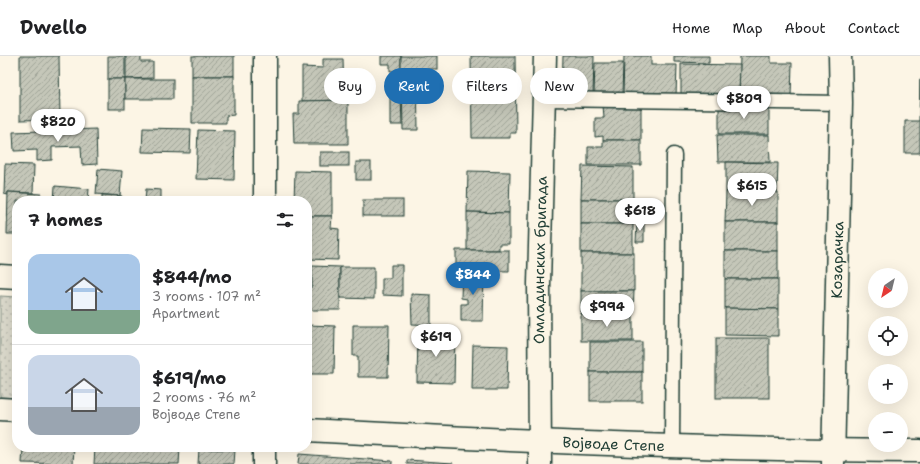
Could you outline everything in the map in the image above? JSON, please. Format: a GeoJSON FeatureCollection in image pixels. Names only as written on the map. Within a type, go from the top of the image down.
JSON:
{"type":"FeatureCollection","features":[{"type":"Feature","properties":{"kind":"street"},"geometry":{"type":"LineString","coordinates":[[265,56],[265,196]]}},
{"type":"Feature","properties":{"kind":"street","name":"Омладинских бригада"},"geometry":{"type":"LineString","coordinates":[[545,56],[545,68]]}},
{"type":"Feature","properties":{"kind":"street","name":"Козарачка"},"geometry":{"type":"LineString","coordinates":[[833,457],[841,103],[840,56]]}},
{"type":"Feature","properties":{"kind":"street","name":"Омладинских бригада"},"geometry":{"type":"LineString","coordinates":[[540,464],[539,284],[544,104]]}},
{"type":"Feature","properties":{"kind":"street"},"geometry":{"type":"LineString","coordinates":[[0,276],[12,277]]}},
{"type":"Feature","properties":{"kind":"street"},"geometry":{"type":"LineString","coordinates":[[0,409],[12,410]]}},
{"type":"Feature","properties":{"kind":"street","name":"Војводе Степе"},"geometry":{"type":"LineString","coordinates":[[312,430],[540,442],[672,446],[833,457],[920,451]]}},
{"type":"Feature","properties":{"kind":"street"},"geometry":{"type":"LineString","coordinates":[[264,452],[264,464]]}},
{"type":"Feature","properties":{"kind":"lane"},"geometry":{"type":"LineString","coordinates":[[588,100],[841,103]]}},
{"type":"Feature","properties":{"kind":"lane"},"geometry":{"type":"LineString","coordinates":[[672,446],[674,155]]}},
{"type":"Feature","properties":{"kind":"shaded area"},"geometry":{"type":"Polygon","coordinates":[[[0,296],[12,297],[12,398],[0,397],[0,296]]]}},
{"type":"Feature","properties":{"kind":"building"},"geometry":{"type":"Polygon","coordinates":[[[20,56],[59,56],[60,119],[20,120],[20,56]]]}},
{"type":"Feature","properties":{"kind":"building"},"geometry":{"type":"Polygon","coordinates":[[[108,56],[125,56],[125,79],[108,79],[108,56]]]}},
{"type":"Feature","properties":{"kind":"building"},"geometry":{"type":"Polygon","coordinates":[[[126,56],[141,56],[141,62],[153,62],[153,78],[126,79],[126,56]]]}},
{"type":"Feature","properties":{"kind":"building"},"geometry":{"type":"Polygon","coordinates":[[[192,56],[234,56],[234,76],[192,76],[192,56]]]}},
{"type":"Feature","properties":{"kind":"building"},"geometry":{"type":"Polygon","coordinates":[[[381,56],[401,56],[401,68],[390,68],[390,64],[381,64],[381,56]]]}},
{"type":"Feature","properties":{"kind":"building"},"geometry":{"type":"Polygon","coordinates":[[[401,56],[437,56],[437,68],[401,68],[401,56]]]}},
{"type":"Feature","properties":{"kind":"building"},"geometry":{"type":"Polygon","coordinates":[[[471,56],[515,56],[515,68],[471,68],[471,56]]]}},
{"type":"Feature","properties":{"kind":"building"},"geometry":{"type":"Polygon","coordinates":[[[563,56],[594,56],[593,96],[588,96],[588,68],[563,68],[563,56]]]}},
{"type":"Feature","properties":{"kind":"building"},"geometry":{"type":"Polygon","coordinates":[[[624,56],[651,56],[651,65],[677,65],[676,96],[623,95],[624,56]]]}},
{"type":"Feature","properties":{"kind":"building"},"geometry":{"type":"Polygon","coordinates":[[[674,56],[709,56],[709,63],[674,62],[674,56]]]}},
{"type":"Feature","properties":{"kind":"building"},"geometry":{"type":"Polygon","coordinates":[[[740,56],[771,56],[771,63],[792,63],[791,97],[739,96],[740,56]]]}},
{"type":"Feature","properties":{"kind":"building"},"geometry":{"type":"Polygon","coordinates":[[[323,59],[343,59],[343,68],[324,68],[324,100],[302,101],[302,67],[323,68],[323,59]]]}},
{"type":"Feature","properties":{"kind":"building"},"geometry":{"type":"Polygon","coordinates":[[[595,63],[623,63],[622,95],[594,94],[595,63]]]}},
{"type":"Feature","properties":{"kind":"building"},"geometry":{"type":"Polygon","coordinates":[[[681,64],[740,65],[739,96],[681,95],[681,64]]]}},
{"type":"Feature","properties":{"kind":"building"},"geometry":{"type":"Polygon","coordinates":[[[192,76],[234,76],[234,115],[226,116],[226,123],[192,123],[192,76]]]}},
{"type":"Feature","properties":{"kind":"building"},"geometry":{"type":"Polygon","coordinates":[[[108,79],[125,79],[125,109],[108,109],[108,79]]]}},
{"type":"Feature","properties":{"kind":"building"},"geometry":{"type":"Polygon","coordinates":[[[125,79],[173,79],[173,99],[125,99],[125,79]]]}},
{"type":"Feature","properties":{"kind":"building"},"geometry":{"type":"Polygon","coordinates":[[[920,79],[920,153],[905,153],[905,121],[919,121],[920,79]]]}},
{"type":"Feature","properties":{"kind":"building"},"geometry":{"type":"Polygon","coordinates":[[[324,100],[324,104],[348,104],[348,144],[294,144],[293,114],[299,114],[299,101],[324,100]]]}},
{"type":"Feature","properties":{"kind":"building"},"geometry":{"type":"Polygon","coordinates":[[[390,104],[401,104],[402,125],[390,125],[390,104]]]}},
{"type":"Feature","properties":{"kind":"building"},"geometry":{"type":"Polygon","coordinates":[[[403,104],[418,104],[418,130],[403,130],[403,104]]]}},
{"type":"Feature","properties":{"kind":"building"},"geometry":{"type":"Polygon","coordinates":[[[472,104],[516,104],[516,133],[510,133],[510,138],[472,138],[472,104]]]}},
{"type":"Feature","properties":{"kind":"building"},"geometry":{"type":"Polygon","coordinates":[[[603,105],[641,105],[641,140],[603,140],[603,136],[595,137],[595,118],[604,118],[603,105]]]}},
{"type":"Feature","properties":{"kind":"building"},"geometry":{"type":"Polygon","coordinates":[[[719,105],[769,105],[769,134],[719,134],[719,105]]]}},
{"type":"Feature","properties":{"kind":"building"},"geometry":{"type":"Polygon","coordinates":[[[143,128],[191,129],[190,153],[142,152],[143,128]]]}},
{"type":"Feature","properties":{"kind":"building"},"geometry":{"type":"Polygon","coordinates":[[[96,129],[97,164],[82,165],[81,146],[52,147],[52,160],[37,161],[37,150],[14,151],[13,132],[96,129]]]}},
{"type":"Feature","properties":{"kind":"building"},"geometry":{"type":"Polygon","coordinates":[[[198,130],[235,131],[234,180],[196,179],[198,130]]]}},
{"type":"Feature","properties":{"kind":"building"},"geometry":{"type":"Polygon","coordinates":[[[717,135],[769,135],[770,162],[718,162],[717,135]]]}},
{"type":"Feature","properties":{"kind":"building"},"geometry":{"type":"Polygon","coordinates":[[[603,140],[641,140],[641,165],[588,165],[588,147],[603,147],[603,140]]]}},
{"type":"Feature","properties":{"kind":"building"},"geometry":{"type":"Polygon","coordinates":[[[320,152],[349,152],[349,166],[320,166],[320,152]]]}},
{"type":"Feature","properties":{"kind":"building"},"geometry":{"type":"Polygon","coordinates":[[[356,162],[371,162],[371,180],[356,180],[356,162]]]}},
{"type":"Feature","properties":{"kind":"building"},"geometry":{"type":"Polygon","coordinates":[[[726,162],[778,163],[777,192],[726,192],[726,162]]]}},
{"type":"Feature","properties":{"kind":"building"},"geometry":{"type":"Polygon","coordinates":[[[5,164],[34,165],[33,193],[8,192],[8,195],[4,194],[5,164]]]}},
{"type":"Feature","properties":{"kind":"building"},"geometry":{"type":"Polygon","coordinates":[[[582,166],[633,167],[633,199],[581,199],[582,166]]]}},
{"type":"Feature","properties":{"kind":"building"},"geometry":{"type":"Polygon","coordinates":[[[98,169],[122,171],[120,196],[96,194],[98,169]]]}},
{"type":"Feature","properties":{"kind":"building"},"geometry":{"type":"Polygon","coordinates":[[[295,171],[332,172],[332,216],[312,216],[312,196],[294,196],[295,171]]]}},
{"type":"Feature","properties":{"kind":"building"},"geometry":{"type":"Polygon","coordinates":[[[468,171],[510,172],[509,213],[467,212],[468,171]]]}},
{"type":"Feature","properties":{"kind":"building"},"geometry":{"type":"Polygon","coordinates":[[[55,186],[89,189],[88,196],[54,196],[55,186]]]}},
{"type":"Feature","properties":{"kind":"building"},"geometry":{"type":"Polygon","coordinates":[[[146,189],[161,190],[161,196],[145,196],[146,189]]]}},
{"type":"Feature","properties":{"kind":"building"},"geometry":{"type":"Polygon","coordinates":[[[8,192],[41,194],[41,196],[12,196],[12,234],[7,234],[8,192]]]}},
{"type":"Feature","properties":{"kind":"building"},"geometry":{"type":"Polygon","coordinates":[[[726,192],[778,192],[778,222],[725,222],[726,192]]]}},
{"type":"Feature","properties":{"kind":"building"},"geometry":{"type":"Polygon","coordinates":[[[581,199],[633,199],[633,224],[581,224],[581,199]]]}},
{"type":"Feature","properties":{"kind":"building"},"geometry":{"type":"Polygon","coordinates":[[[363,200],[403,200],[403,216],[363,216],[363,200]]]}},
{"type":"Feature","properties":{"kind":"building"},"geometry":{"type":"Polygon","coordinates":[[[467,212],[509,213],[509,244],[499,244],[499,250],[467,250],[467,212]]]}},
{"type":"Feature","properties":{"kind":"building"},"geometry":{"type":"Polygon","coordinates":[[[312,216],[332,216],[331,228],[339,229],[338,260],[312,259],[312,216]]]}},
{"type":"Feature","properties":{"kind":"building"},"geometry":{"type":"Polygon","coordinates":[[[637,222],[644,222],[644,242],[636,242],[637,222]]]}},
{"type":"Feature","properties":{"kind":"building"},"geometry":{"type":"Polygon","coordinates":[[[725,222],[778,222],[778,251],[725,251],[725,222]]]}},
{"type":"Feature","properties":{"kind":"building"},"geometry":{"type":"Polygon","coordinates":[[[581,224],[633,224],[633,253],[581,253],[581,224]]]}},
{"type":"Feature","properties":{"kind":"building"},"geometry":{"type":"Polygon","coordinates":[[[456,250],[509,250],[509,271],[456,270],[456,250]]]}},
{"type":"Feature","properties":{"kind":"building"},"geometry":{"type":"Polygon","coordinates":[[[725,251],[778,251],[778,279],[725,279],[725,251]]]}},
{"type":"Feature","properties":{"kind":"building"},"geometry":{"type":"Polygon","coordinates":[[[581,253],[634,253],[634,291],[581,291],[581,253]]]}},
{"type":"Feature","properties":{"kind":"building"},"geometry":{"type":"Polygon","coordinates":[[[391,265],[402,265],[402,296],[382,295],[382,278],[391,278],[391,265]]]}},
{"type":"Feature","properties":{"kind":"building"},"geometry":{"type":"Polygon","coordinates":[[[312,266],[340,267],[340,310],[312,310],[312,266]]]}},
{"type":"Feature","properties":{"kind":"building"},"geometry":{"type":"Polygon","coordinates":[[[340,267],[374,267],[374,299],[340,298],[340,267]]]}},
{"type":"Feature","properties":{"kind":"building"},"geometry":{"type":"Polygon","coordinates":[[[462,271],[484,271],[483,321],[461,321],[461,304],[467,304],[467,299],[461,298],[462,271]]]}},
{"type":"Feature","properties":{"kind":"building"},"geometry":{"type":"Polygon","coordinates":[[[725,279],[778,279],[778,309],[725,308],[725,279]]]}},
{"type":"Feature","properties":{"kind":"building"},"geometry":{"type":"Polygon","coordinates":[[[581,291],[634,291],[633,314],[581,314],[581,291]]]}},
{"type":"Feature","properties":{"kind":"building"},"geometry":{"type":"Polygon","coordinates":[[[411,294],[431,295],[431,325],[412,324],[411,294]]]}},
{"type":"Feature","properties":{"kind":"building"},"geometry":{"type":"Polygon","coordinates":[[[725,308],[778,309],[778,336],[725,335],[725,308]]]}},
{"type":"Feature","properties":{"kind":"building"},"geometry":{"type":"Polygon","coordinates":[[[581,314],[633,314],[633,341],[581,341],[581,314]]]}},
{"type":"Feature","properties":{"kind":"building"},"geometry":{"type":"Polygon","coordinates":[[[312,325],[335,326],[334,374],[312,374],[312,325]]]}},
{"type":"Feature","properties":{"kind":"building"},"geometry":{"type":"Polygon","coordinates":[[[353,325],[389,325],[388,377],[358,377],[358,356],[353,356],[353,325]]]}},
{"type":"Feature","properties":{"kind":"building"},"geometry":{"type":"Polygon","coordinates":[[[418,333],[455,334],[454,383],[417,382],[418,333]]]}},
{"type":"Feature","properties":{"kind":"building"},"geometry":{"type":"Polygon","coordinates":[[[716,338],[769,338],[769,398],[716,398],[716,338]]]}},
{"type":"Feature","properties":{"kind":"building"},"geometry":{"type":"Polygon","coordinates":[[[590,342],[642,342],[642,372],[590,372],[590,342]]]}},
{"type":"Feature","properties":{"kind":"building"},"geometry":{"type":"Polygon","coordinates":[[[473,345],[508,346],[507,390],[472,390],[473,345]]]}},
{"type":"Feature","properties":{"kind":"building"},"geometry":{"type":"Polygon","coordinates":[[[590,372],[642,372],[642,401],[590,401],[590,372]]]}},
{"type":"Feature","properties":{"kind":"building"},"geometry":{"type":"Polygon","coordinates":[[[23,452],[74,452],[73,464],[22,463],[23,452]]]}},
{"type":"Feature","properties":{"kind":"building"},"geometry":{"type":"Polygon","coordinates":[[[95,452],[180,452],[179,464],[94,464],[95,452]]]}},
{"type":"Feature","properties":{"kind":"building"},"geometry":{"type":"Polygon","coordinates":[[[199,452],[235,452],[234,464],[198,464],[199,452]]]}},
{"type":"Feature","properties":{"kind":"building"},"geometry":{"type":"Polygon","coordinates":[[[299,454],[392,461],[392,464],[298,464],[299,454]]]}},
{"type":"Feature","properties":{"kind":"building"},"geometry":{"type":"Polygon","coordinates":[[[407,460],[453,463],[453,464],[407,464],[407,460]]]}}]}
